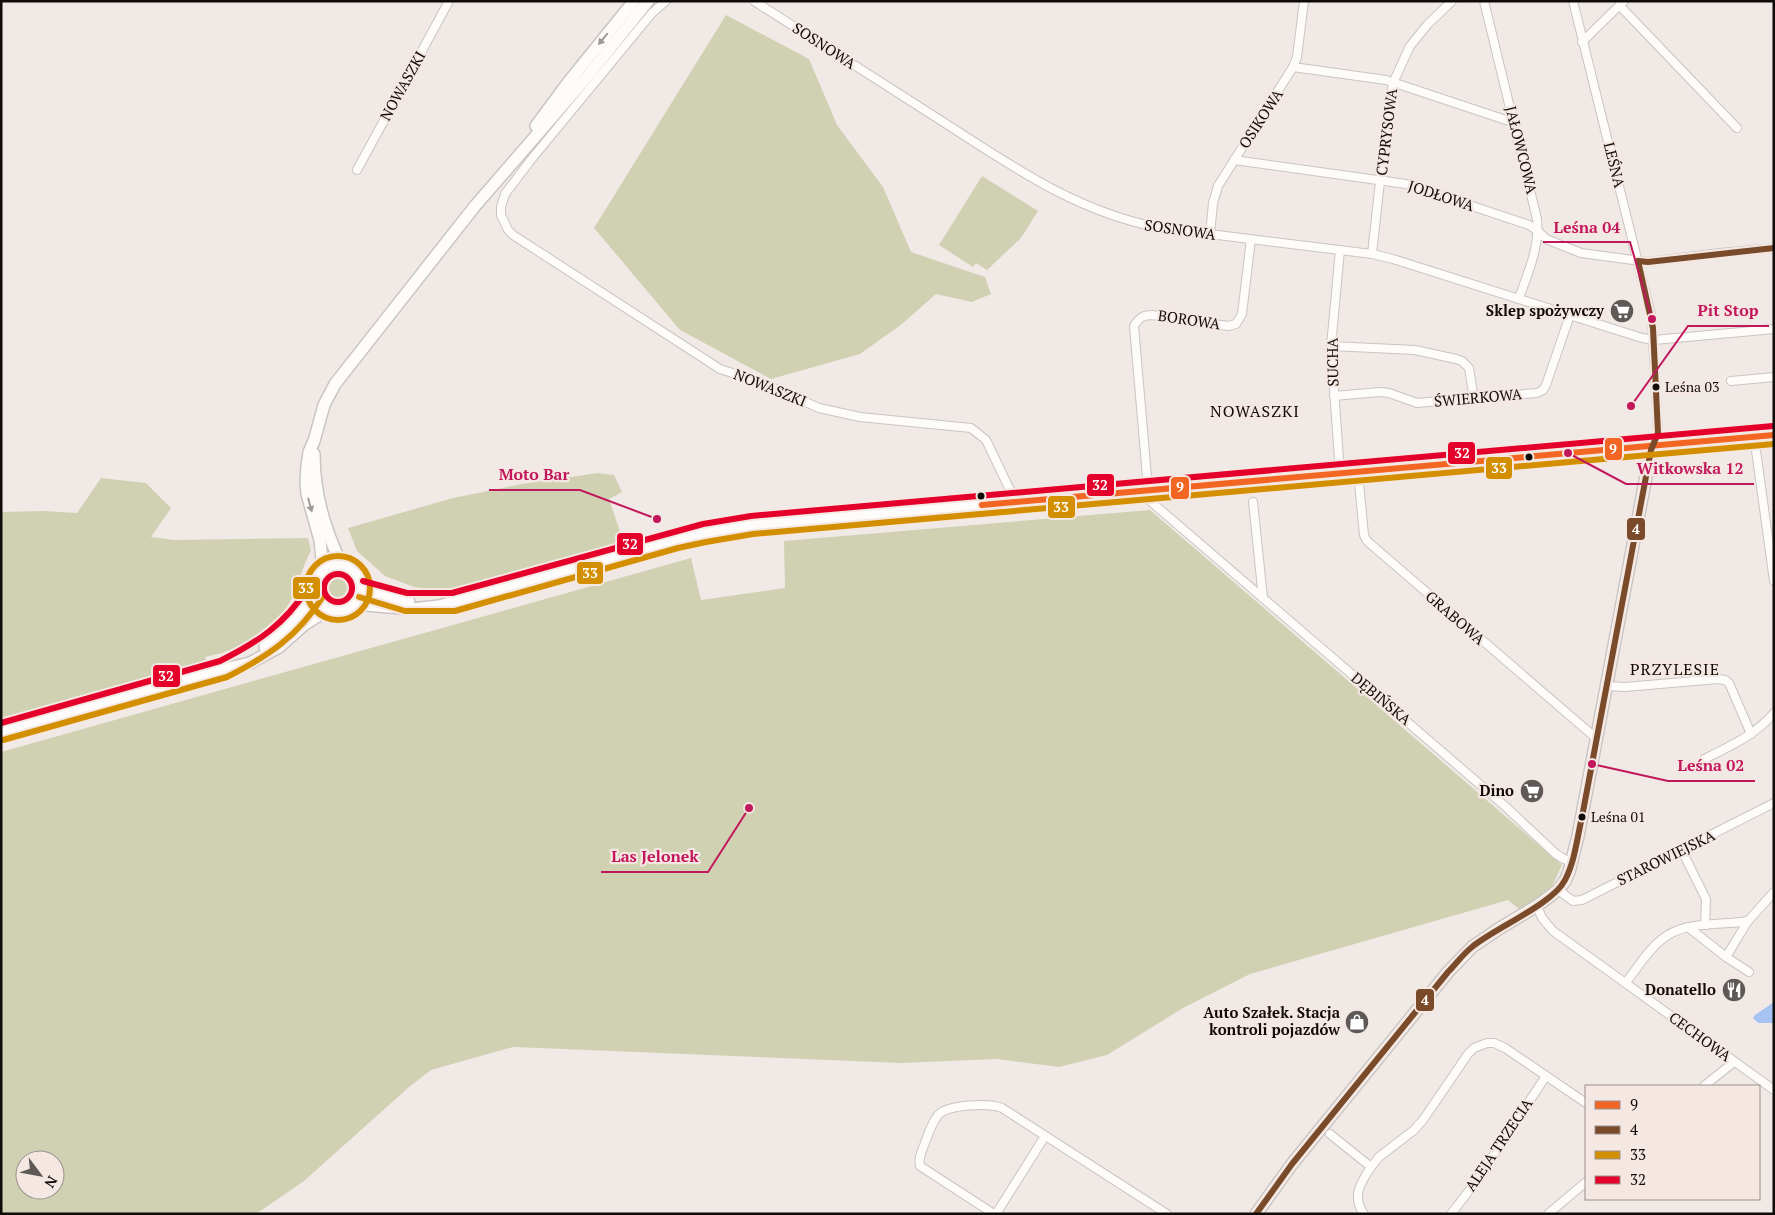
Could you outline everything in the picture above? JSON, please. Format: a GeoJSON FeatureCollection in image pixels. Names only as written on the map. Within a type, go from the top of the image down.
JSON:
{"type":"FeatureCollection","features":[{"type":"Feature","properties":{"kind":"street","name":"NOWASZKI"},"geometry":{"type":"LineString","coordinates":[[357,170],[449,1]]}},
{"type":"Feature","properties":{"kind":"street"},"geometry":{"type":"LineString","coordinates":[[512,162],[545,113],[634,1]]}},
{"type":"Feature","properties":{"kind":"street"},"geometry":{"type":"LineString","coordinates":[[323,570],[320,540],[310,509],[306,483],[309,452],[324,404],[339,378],[431,260],[512,162],[587,77],[648,1]]}},
{"type":"Feature","properties":{"kind":"street","name":"NOWASZKI"},"geometry":{"type":"LineString","coordinates":[[666,1],[652,13],[505,194],[501,215],[508,230],[720,369],[760,382],[819,408],[860,417],[971,428],[986,440],[1010,490],[1025,501]]}},
{"type":"Feature","properties":{"kind":"street","name":"SOSNOWA"},"geometry":{"type":"LineString","coordinates":[[754,1],[1031,178],[1100,212],[1138,224],[1372,254],[1519,298],[1642,338],[1654,340],[1774,329]]}},
{"type":"Feature","properties":{"kind":"street","name":"OSIKOWA"},"geometry":{"type":"LineString","coordinates":[[1210,234],[1218,186],[1293,67],[1297,57],[1304,1]]}},
{"type":"Feature","properties":{"kind":"street","name":"CYPRYSOWA"},"geometry":{"type":"LineString","coordinates":[[1372,254],[1388,109],[1393,83],[1410,46],[1428,24],[1452,1]]}},
{"type":"Feature","properties":{"kind":"street","name":"JAŁOWCOWA"},"geometry":{"type":"LineString","coordinates":[[1484,1],[1535,205],[1538,230],[1536,248],[1519,298]]}},
{"type":"Feature","properties":{"kind":"street","name":"LEŚNA"},"geometry":{"type":"LineString","coordinates":[[1256,1214],[1292,1164],[1448,972],[1472,947],[1537,906],[1558,890],[1565,881],[1572,862],[1597,740],[1651,450],[1658,433],[1652,319],[1573,1]]}},
{"type":"Feature","properties":{"kind":"street"},"geometry":{"type":"LineString","coordinates":[[1582,42],[1622,4],[1737,128]]}},
{"type":"Feature","properties":{"kind":"street"},"geometry":{"type":"LineString","coordinates":[[1293,67],[1386,80],[1515,123]]}},
{"type":"Feature","properties":{"kind":"street","name":"JODŁOWA"},"geometry":{"type":"LineString","coordinates":[[1234,160],[1406,184],[1529,225],[1538,230],[1546,239],[1581,253],[1648,262],[1774,248]]}},
{"type":"Feature","properties":{"kind":"street","name":"BOROWA"},"geometry":{"type":"LineString","coordinates":[[1147,491],[1134,326],[1138,319],[1144,315],[1228,326],[1236,324],[1242,314],[1251,239]]}},
{"type":"Feature","properties":{"kind":"street","name":"SUCHA"},"geometry":{"type":"LineString","coordinates":[[1340,250],[1331,346],[1340,474]]}},
{"type":"Feature","properties":{"kind":"street","name":"ŚWIERKOWA"},"geometry":{"type":"LineString","coordinates":[[1334,396],[1380,392],[1389,393],[1417,403],[1537,393],[1543,390],[1546,385],[1570,315]]}},
{"type":"Feature","properties":{"kind":"street"},"geometry":{"type":"LineString","coordinates":[[1331,346],[1415,350],[1462,361],[1470,368],[1474,399]]}},
{"type":"Feature","properties":{"kind":"street"},"geometry":{"type":"LineString","coordinates":[[1731,381],[1774,377]]}},
{"type":"Feature","properties":{"kind":"street"},"geometry":{"type":"LineString","coordinates":[[354,604],[412,609],[439,606],[660,544],[725,529],[778,522],[1340,474],[1774,434]]}},
{"type":"Feature","properties":{"kind":"street"},"geometry":{"type":"LineString","coordinates":[[1754,436],[1774,581]]}},
{"type":"Feature","properties":{"kind":"street"},"geometry":{"type":"LineString","coordinates":[[314,440],[316,492],[334,548],[342,565]]}},
{"type":"Feature","properties":{"kind":"street","name":"GRABOWA"},"geometry":{"type":"LineString","coordinates":[[1358,472],[1364,535],[1367,541],[1597,740]]}},
{"type":"Feature","properties":{"kind":"street","name":"DĘBIŃSKA"},"geometry":{"type":"LineString","coordinates":[[1147,491],[1152,504],[1498,801],[1556,854],[1572,862]]}},
{"type":"Feature","properties":{"kind":"street"},"geometry":{"type":"LineString","coordinates":[[1253,502],[1263,598]]}},
{"type":"Feature","properties":{"kind":"street"},"geometry":{"type":"LineString","coordinates":[[1764,513],[1774,512]]}},
{"type":"Feature","properties":{"kind":"street"},"geometry":{"type":"LineString","coordinates":[[1,732],[250,663],[265,656],[288,640],[305,624],[329,609],[342,610],[354,604],[358,599],[361,589],[359,578],[355,572],[342,565],[329,566],[323,570],[316,580],[318,599],[329,609]]}},
{"type":"Feature","properties":{"kind":"street"},"geometry":{"type":"LineString","coordinates":[[361,589],[406,602],[453,602]]}},
{"type":"Feature","properties":{"kind":"street"},"geometry":{"type":"LineString","coordinates":[[223,669],[258,652],[286,632],[316,593]]}},
{"type":"Feature","properties":{"kind":"street"},"geometry":{"type":"LineString","coordinates":[[1606,686],[1625,687],[1722,679],[1729,683],[1751,734]]}},
{"type":"Feature","properties":{"kind":"street"},"geometry":{"type":"LineString","coordinates":[[1704,759],[1751,734],[1774,713]]}},
{"type":"Feature","properties":{"kind":"street","name":"STAROWIEJSKA"},"geometry":{"type":"LineString","coordinates":[[1558,890],[1573,901],[1582,900],[1774,803]]}},
{"type":"Feature","properties":{"kind":"street"},"geometry":{"type":"LineString","coordinates":[[1682,851],[1706,899],[1705,925]]}},
{"type":"Feature","properties":{"kind":"street"},"geometry":{"type":"LineString","coordinates":[[1726,957],[1748,920],[1774,892]]}},
{"type":"Feature","properties":{"kind":"street","name":"CECHOWA"},"geometry":{"type":"LineString","coordinates":[[1537,906],[1542,918],[1553,931],[1774,1090]]}},
{"type":"Feature","properties":{"kind":"street"},"geometry":{"type":"LineString","coordinates":[[1626,982],[1658,942],[1666,936],[1688,927],[1748,920]]}},
{"type":"Feature","properties":{"kind":"street"},"geometry":{"type":"LineString","coordinates":[[1688,927],[1726,957],[1749,972]]}},
{"type":"Feature","properties":{"kind":"street"},"geometry":{"type":"LineString","coordinates":[[1364,1214],[1358,1206],[1357,1196],[1364,1178],[1371,1167],[1379,1157],[1418,1126],[1468,1054],[1481,1044],[1499,1045],[1585,1102]]}},
{"type":"Feature","properties":{"kind":"street"},"geometry":{"type":"LineString","coordinates":[[1705,1085],[1734,1062]]}},
{"type":"Feature","properties":{"kind":"street","name":"ALEJA TRZECIA"},"geometry":{"type":"LineString","coordinates":[[1451,1214],[1490,1161],[1546,1076]]}},
{"type":"Feature","properties":{"kind":"street"},"geometry":{"type":"LineString","coordinates":[[1045,1136],[995,1214],[920,1166],[921,1155],[928,1134],[942,1112],[959,1107],[997,1106],[1045,1136],[1167,1214]]}},
{"type":"Feature","properties":{"kind":"street"},"geometry":{"type":"LineString","coordinates":[[1330,1134],[1371,1167]]}},
{"type":"Feature","properties":{"kind":"street"},"geometry":{"type":"LineString","coordinates":[[1548,1214],[1585,1183]]}},
{"type":"Feature","properties":{"kind":"green space"},"geometry":{"type":"Polygon","coordinates":[[[726,15],[809,59],[837,125],[883,187],[911,252],[985,277],[991,294],[972,302],[936,294],[902,324],[860,354],[771,379],[680,330],[594,228],[726,15]]]}},
{"type":"Feature","properties":{"kind":"green space"},"geometry":{"type":"Polygon","coordinates":[[[982,176],[1038,211],[1021,238],[987,270],[976,263],[973,267],[939,245],[982,176]]]}},
{"type":"Feature","properties":{"kind":"green space"},"geometry":{"type":"Polygon","coordinates":[[[598,473],[614,475],[622,492],[609,499],[625,546],[467,586],[437,590],[414,587],[385,576],[357,551],[348,528],[453,498],[522,484],[598,473]]]}},
{"type":"Feature","properties":{"kind":"green space"},"geometry":{"type":"Polygon","coordinates":[[[101,478],[146,483],[171,508],[151,537],[174,540],[308,538],[311,551],[305,562],[295,592],[287,606],[273,622],[255,636],[236,647],[205,657],[206,662],[1,721],[1,512],[43,511],[77,513],[101,478]]]}},
{"type":"Feature","properties":{"kind":"green space"},"geometry":{"type":"Polygon","coordinates":[[[1150,510],[1562,865],[1548,895],[1519,909],[1508,900],[1250,974],[1183,1008],[1107,1055],[1059,1067],[997,1059],[901,1063],[513,1047],[431,1070],[409,1087],[304,1181],[256,1214],[1,1214],[1,752],[691,558],[701,600],[785,588],[784,541],[1150,510]]]}},
{"type":"Feature","properties":{"kind":"green space"},"geometry":{"type":"Polygon","coordinates":[[[338,571],[350,576],[355,588],[350,600],[338,605],[326,600],[321,588],[326,576],[338,571]]]}},
{"type":"Feature","properties":{"kind":"water"},"geometry":{"type":"Polygon","coordinates":[[[1774,1002],[1774,1023],[1758,1023],[1753,1018],[1755,1015],[1774,1002]]]}},
{"type":"Feature","properties":{"kind":"transit line","name":"4"},"geometry":{"type":"LineString","coordinates":[[1638,261],[1648,262],[1774,248]]}},
{"type":"Feature","properties":{"kind":"transit line","name":"4"},"geometry":{"type":"LineString","coordinates":[[1256,1214],[1292,1164],[1448,972],[1472,947],[1549,898],[1559,889],[1568,873],[1582,817],[1651,450],[1658,433],[1653,328],[1638,261]]}},
{"type":"Feature","properties":{"kind":"transit line","name":"32"},"geometry":{"type":"LineString","coordinates":[[363,581],[407,593],[452,593],[703,524],[751,516],[1773,426]]}},
{"type":"Feature","properties":{"kind":"transit line","name":"9"},"geometry":{"type":"LineString","coordinates":[[982,505],[1774,435]]}},
{"type":"Feature","properties":{"kind":"transit line","name":"33"},"geometry":{"type":"LineString","coordinates":[[359,597],[405,611],[455,611],[678,548],[753,534],[1774,444]]}},
{"type":"Feature","properties":{"kind":"transit line","name":"33"},"geometry":{"type":"LineString","coordinates":[[338,556],[356,562],[364,570],[370,588],[364,606],[356,614],[338,620],[320,614],[312,606],[306,588],[312,570],[320,562],[338,556]]}},
{"type":"Feature","properties":{"kind":"transit line","name":"32"},"geometry":{"type":"LineString","coordinates":[[338,574],[348,578],[352,588],[348,598],[338,602],[328,598],[324,588],[328,578],[338,574]]}},
{"type":"Feature","properties":{"kind":"transit line","name":"32"},"geometry":{"type":"LineString","coordinates":[[1,723],[220,661],[246,647],[280,622],[308,588]]}},
{"type":"Feature","properties":{"kind":"transit line","name":"33"},"geometry":{"type":"LineString","coordinates":[[3,740],[227,677],[256,661],[292,635],[322,598]]}},
{"type":"Feature","properties":{"kind":"place","name":"Sklep spożywczy"},"geometry":{"type":"Point","coordinates":[1622,311]}},
{"type":"Feature","properties":{"kind":"place","name":"Leśna 04"},"geometry":{"type":"Point","coordinates":[1652,319]}},
{"type":"Feature","properties":{"kind":"place","name":"Leśna 03"},"geometry":{"type":"Point","coordinates":[1656,387]}},
{"type":"Feature","properties":{"kind":"place","name":"Pit Stop"},"geometry":{"type":"Point","coordinates":[1631,406]}},
{"type":"Feature","properties":{"kind":"place","name":"Witkowska 12"},"geometry":{"type":"Point","coordinates":[1568,453]}},
{"type":"Feature","properties":{"kind":"place","name":"Moto Bar"},"geometry":{"type":"Point","coordinates":[657,519]}},
{"type":"Feature","properties":{"kind":"place","name":"Leśna 02"},"geometry":{"type":"Point","coordinates":[1592,764]}},
{"type":"Feature","properties":{"kind":"place","name":"Dino"},"geometry":{"type":"Point","coordinates":[1532,791]}},
{"type":"Feature","properties":{"kind":"place","name":"Las Jelonek"},"geometry":{"type":"Point","coordinates":[749,808]}},
{"type":"Feature","properties":{"kind":"place","name":"Leśna 01"},"geometry":{"type":"Point","coordinates":[1582,817]}},
{"type":"Feature","properties":{"kind":"place","name":"Donatello"},"geometry":{"type":"Point","coordinates":[1734,990]}},
{"type":"Feature","properties":{"kind":"place","name":"Auto Szałek. Stacja kontroli pojazdów"},"geometry":{"type":"Point","coordinates":[1357,1022]}},
{"type":"Feature","properties":{"kind":"district","name":"NOWASZKI"},"geometry":{"type":"Point","coordinates":[1255,411]}},
{"type":"Feature","properties":{"kind":"district","name":"PRZYLESIE"},"geometry":{"type":"Point","coordinates":[1675,669]}}]}
